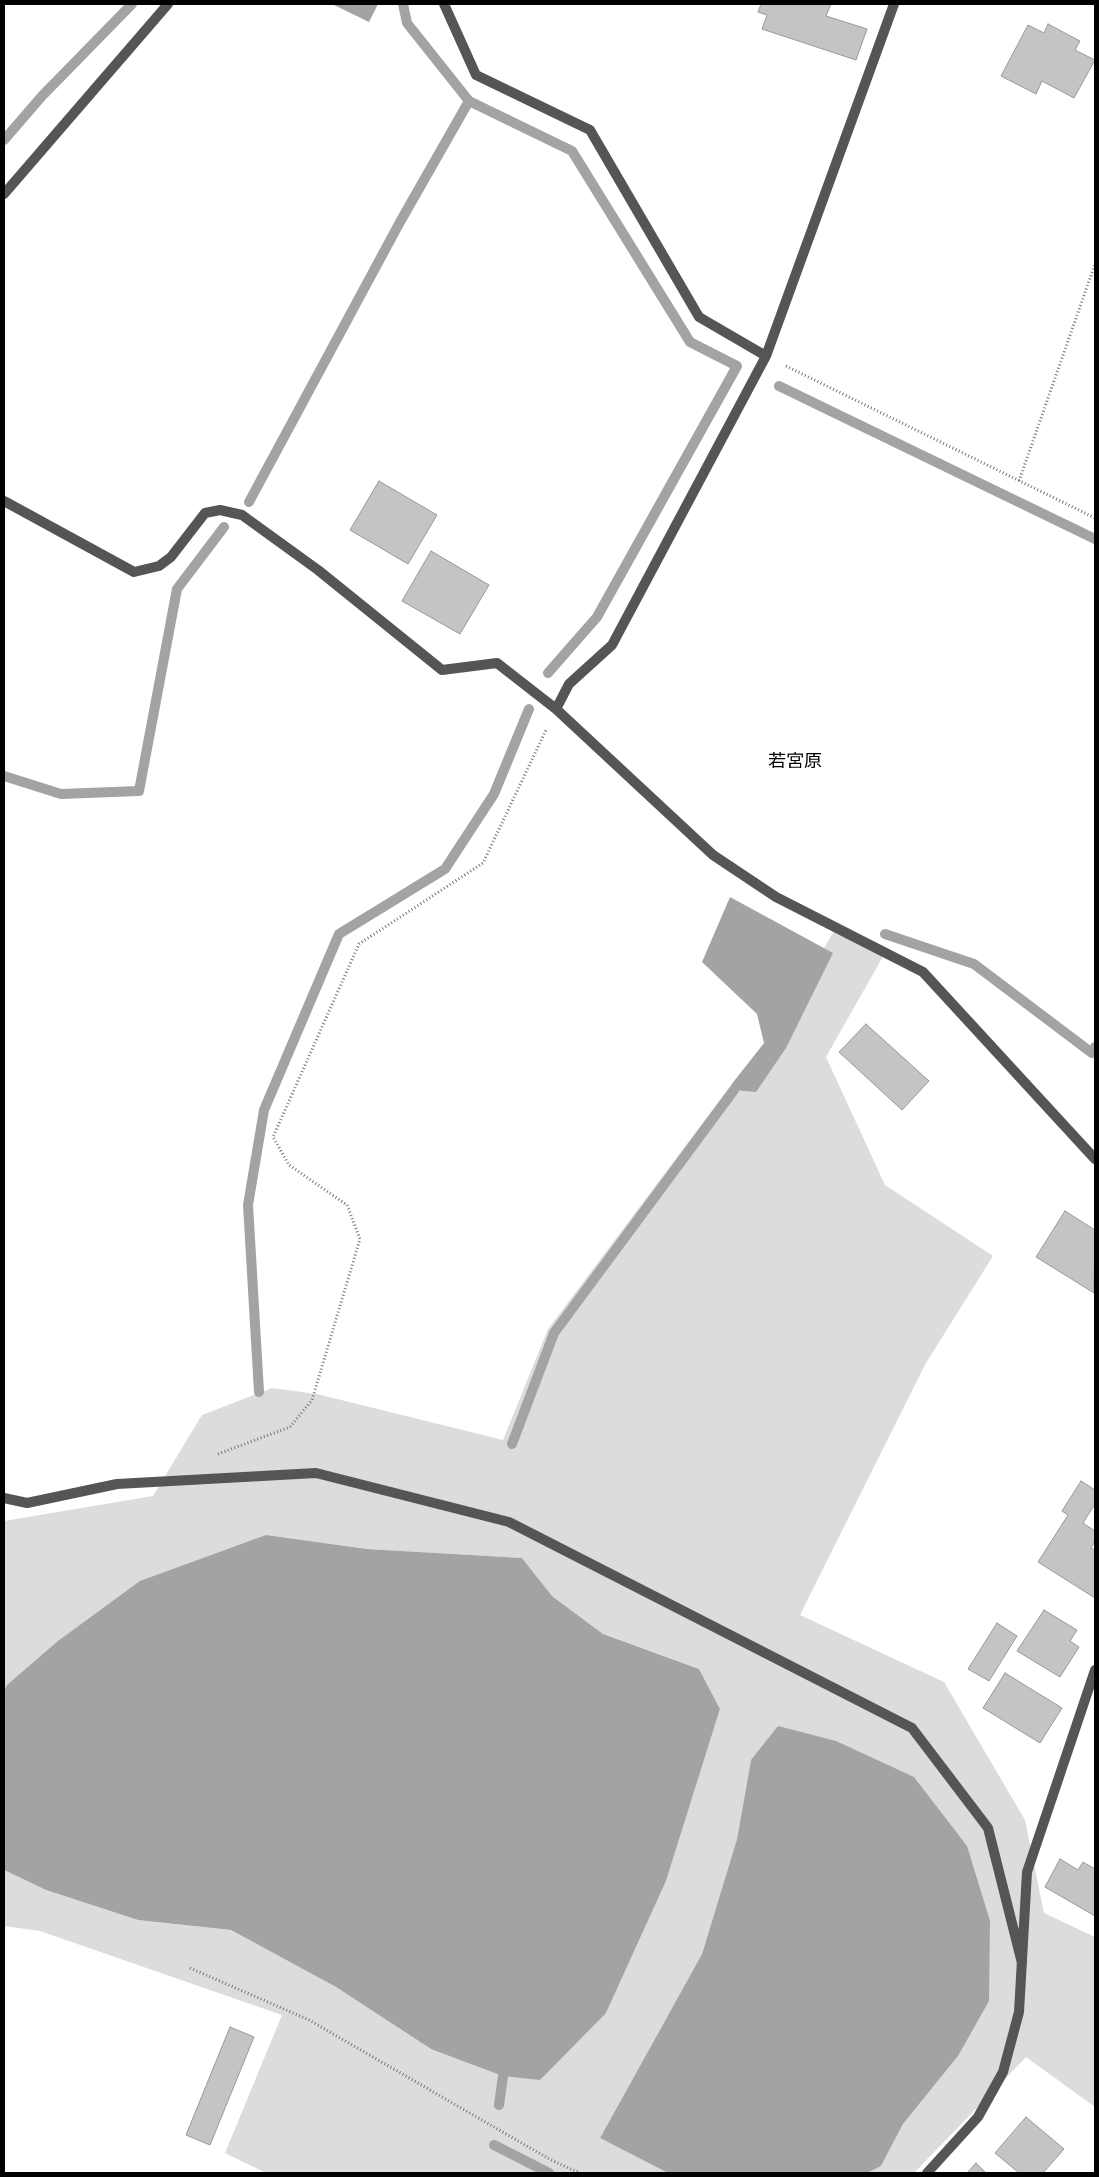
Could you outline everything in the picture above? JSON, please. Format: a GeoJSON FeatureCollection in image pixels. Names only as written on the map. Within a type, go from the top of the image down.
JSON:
{"type":"FeatureCollection","features":[{"type":"Feature","properties":{"kind":"street"},"geometry":{"type":"LineString","coordinates":[[4,194],[168,4]]}},
{"type":"Feature","properties":{"kind":"street"},"geometry":{"type":"LineString","coordinates":[[444,4],[476,76],[590,130],[699,317],[766,356]]}},
{"type":"Feature","properties":{"kind":"street"},"geometry":{"type":"LineString","coordinates":[[556,709],[569,684],[612,645],[766,356],[894,4]]}},
{"type":"Feature","properties":{"kind":"street"},"geometry":{"type":"LineString","coordinates":[[4,501],[134,572],[158,566],[171,557],[205,513],[220,510],[242,515],[318,570],[442,670],[497,663],[556,709],[713,855],[776,898],[923,972],[1095,1159]]}},
{"type":"Feature","properties":{"kind":"street"},"geometry":{"type":"LineString","coordinates":[[4,1498],[27,1503],[117,1484],[316,1473],[509,1522],[912,1728],[988,1828],[1022,1963]]}},
{"type":"Feature","properties":{"kind":"street"},"geometry":{"type":"LineString","coordinates":[[927,2173],[978,2117],[1003,2072],[1019,2012],[1027,1872],[1095,1670]]}},
{"type":"Feature","properties":{"kind":"path"},"geometry":{"type":"LineString","coordinates":[[1019,481],[1095,264]]}},
{"type":"Feature","properties":{"kind":"path"},"geometry":{"type":"LineString","coordinates":[[766,356],[1095,518]]}},
{"type":"Feature","properties":{"kind":"path"},"geometry":{"type":"LineString","coordinates":[[216,1455],[290,1427],[312,1400],[360,1239],[346,1205],[289,1166],[273,1137],[359,944],[483,863],[556,709]]}},
{"type":"Feature","properties":{"kind":"path"},"geometry":{"type":"LineString","coordinates":[[190,1968],[309,2020],[551,2160],[580,2173]]}},
{"type":"Feature","properties":{"kind":"shaded area"},"geometry":{"type":"Polygon","coordinates":[[[332,4],[378,4],[369,22],[332,4]]]}},
{"type":"Feature","properties":{"kind":"shaded area"},"geometry":{"type":"Polygon","coordinates":[[[730,897],[833,953],[786,1048],[756,1092],[734,1090],[731,1085],[764,1043],[757,1014],[702,962],[730,897]]]}},
{"type":"Feature","properties":{"kind":"shaded area"},"geometry":{"type":"Polygon","coordinates":[[[836,928],[885,953],[826,1057],[885,1185],[993,1256],[926,1363],[800,1615],[944,1682],[1025,1820],[1044,1913],[1095,1937],[1095,2107],[1026,2057],[914,2173],[867,2173],[881,2166],[903,2124],[958,2056],[751,1760],[737,1839],[702,1954],[600,2138],[668,2173],[266,2173],[225,2153],[282,2015],[40,1931],[4,1926],[4,1870],[46,1890],[138,1920],[231,1930],[336,1987],[431,2049],[606,2013],[666,1881],[720,1709],[699,1669],[603,1634],[552,1596],[522,1558],[367,1549],[266,1535],[7,1685],[4,1691],[4,1521],[153,1496],[202,1415],[272,1388],[317,1394],[503,1440],[548,1329],[731,1085],[734,1090],[832,953],[824,948],[836,928]]]}},
{"type":"Feature","properties":{"kind":"shaded area"},"geometry":{"type":"Polygon","coordinates":[[[266,1535],[367,1549],[522,1558],[552,1596],[603,1634],[699,1669],[720,1709],[666,1881],[606,2013],[540,2080],[503,2076],[431,2049],[336,1987],[231,1930],[138,1920],[46,1890],[4,1870],[4,1691],[7,1685],[58,1641],[140,1581],[266,1535]]]}},
{"type":"Feature","properties":{"kind":"shaded area"},"geometry":{"type":"Polygon","coordinates":[[[778,1726],[836,1741],[914,1777],[967,1846],[990,1921],[989,2001],[958,2056],[903,2124],[881,2166],[867,2173],[668,2173],[600,2138],[702,1954],[737,1839],[751,1760],[778,1726]]]}},
{"type":"Feature","properties":{"kind":"building"},"geometry":{"type":"Polygon","coordinates":[[[761,4],[831,4],[826,16],[867,29],[856,60],[762,29],[767,15],[758,12],[761,4]]]}},
{"type":"Feature","properties":{"kind":"building"},"geometry":{"type":"Polygon","coordinates":[[[1048,24],[1080,41],[1075,50],[1095,60],[1074,98],[1042,81],[1036,94],[1001,76],[1028,25],[1044,33],[1048,24]]]}},
{"type":"Feature","properties":{"kind":"building"},"geometry":{"type":"Polygon","coordinates":[[[379,481],[437,515],[408,564],[350,530],[379,481]]]}},
{"type":"Feature","properties":{"kind":"building"},"geometry":{"type":"Polygon","coordinates":[[[431,551],[489,585],[460,634],[402,601],[431,551]]]}},
{"type":"Feature","properties":{"kind":"building"},"geometry":{"type":"Polygon","coordinates":[[[866,1024],[929,1081],[902,1110],[839,1052],[866,1024]]]}},
{"type":"Feature","properties":{"kind":"building"},"geometry":{"type":"Polygon","coordinates":[[[1065,1211],[1095,1230],[1094,1293],[1036,1257],[1065,1211]]]}},
{"type":"Feature","properties":{"kind":"building"},"geometry":{"type":"Polygon","coordinates":[[[1081,1481],[1095,1490],[1095,1504],[1083,1523],[1095,1531],[1095,1541],[1091,1548],[1095,1550],[1095,1598],[1038,1562],[1068,1515],[1062,1511],[1081,1481]]]}},
{"type":"Feature","properties":{"kind":"building"},"geometry":{"type":"Polygon","coordinates":[[[1044,1610],[1077,1630],[1070,1641],[1079,1647],[1060,1677],[1017,1651],[1044,1610]]]}},
{"type":"Feature","properties":{"kind":"building"},"geometry":{"type":"Polygon","coordinates":[[[997,1623],[1017,1636],[989,1681],[968,1669],[997,1623]]]}},
{"type":"Feature","properties":{"kind":"building"},"geometry":{"type":"Polygon","coordinates":[[[1005,1673],[1062,1708],[1040,1743],[983,1708],[1005,1673]]]}},
{"type":"Feature","properties":{"kind":"building"},"geometry":{"type":"Polygon","coordinates":[[[1060,1859],[1078,1870],[1083,1862],[1095,1869],[1095,1916],[1045,1887],[1060,1859]]]}},
{"type":"Feature","properties":{"kind":"building"},"geometry":{"type":"Polygon","coordinates":[[[230,2027],[254,2037],[210,2145],[186,2135],[230,2027]]]}},
{"type":"Feature","properties":{"kind":"building"},"geometry":{"type":"Polygon","coordinates":[[[1026,2117],[1064,2149],[1043,2173],[1019,2173],[995,2153],[1026,2117]]]}},
{"type":"Feature","properties":{"kind":"building"},"geometry":{"type":"Polygon","coordinates":[[[976,2163],[986,2173],[967,2173],[976,2163]]]}},
{"type":"Feature","properties":{"kind":"waterway"},"geometry":{"type":"LineString","coordinates":[[4,140],[42,96],[132,4]]}},
{"type":"Feature","properties":{"kind":"waterway"},"geometry":{"type":"LineString","coordinates":[[249,502],[400,222],[469,101],[407,23],[403,4]]}},
{"type":"Feature","properties":{"kind":"waterway"},"geometry":{"type":"LineString","coordinates":[[469,101],[572,151],[690,342],[737,366],[597,617],[548,673]]}},
{"type":"Feature","properties":{"kind":"waterway"},"geometry":{"type":"LineString","coordinates":[[779,386],[1095,539]]}},
{"type":"Feature","properties":{"kind":"waterway"},"geometry":{"type":"LineString","coordinates":[[4,776],[61,794],[139,791],[177,589],[224,527]]}},
{"type":"Feature","properties":{"kind":"waterway"},"geometry":{"type":"LineString","coordinates":[[259,1392],[248,1205],[264,1110],[339,934],[445,869],[494,794],[529,709]]}},
{"type":"Feature","properties":{"kind":"waterway"},"geometry":{"type":"LineString","coordinates":[[885,934],[974,964],[1092,1053],[1095,1047]]}},
{"type":"Feature","properties":{"kind":"waterway"},"geometry":{"type":"LineString","coordinates":[[512,1444],[554,1333],[734,1090]]}},
{"type":"Feature","properties":{"kind":"waterway"},"geometry":{"type":"LineString","coordinates":[[499,2105],[503,2076]]}},
{"type":"Feature","properties":{"kind":"waterway"},"geometry":{"type":"LineString","coordinates":[[494,2145],[549,2173]]}},
{"type":"Feature","properties":{"kind":"district","name":"若宮原"},"geometry":{"type":"Point","coordinates":[795,762]}}]}
